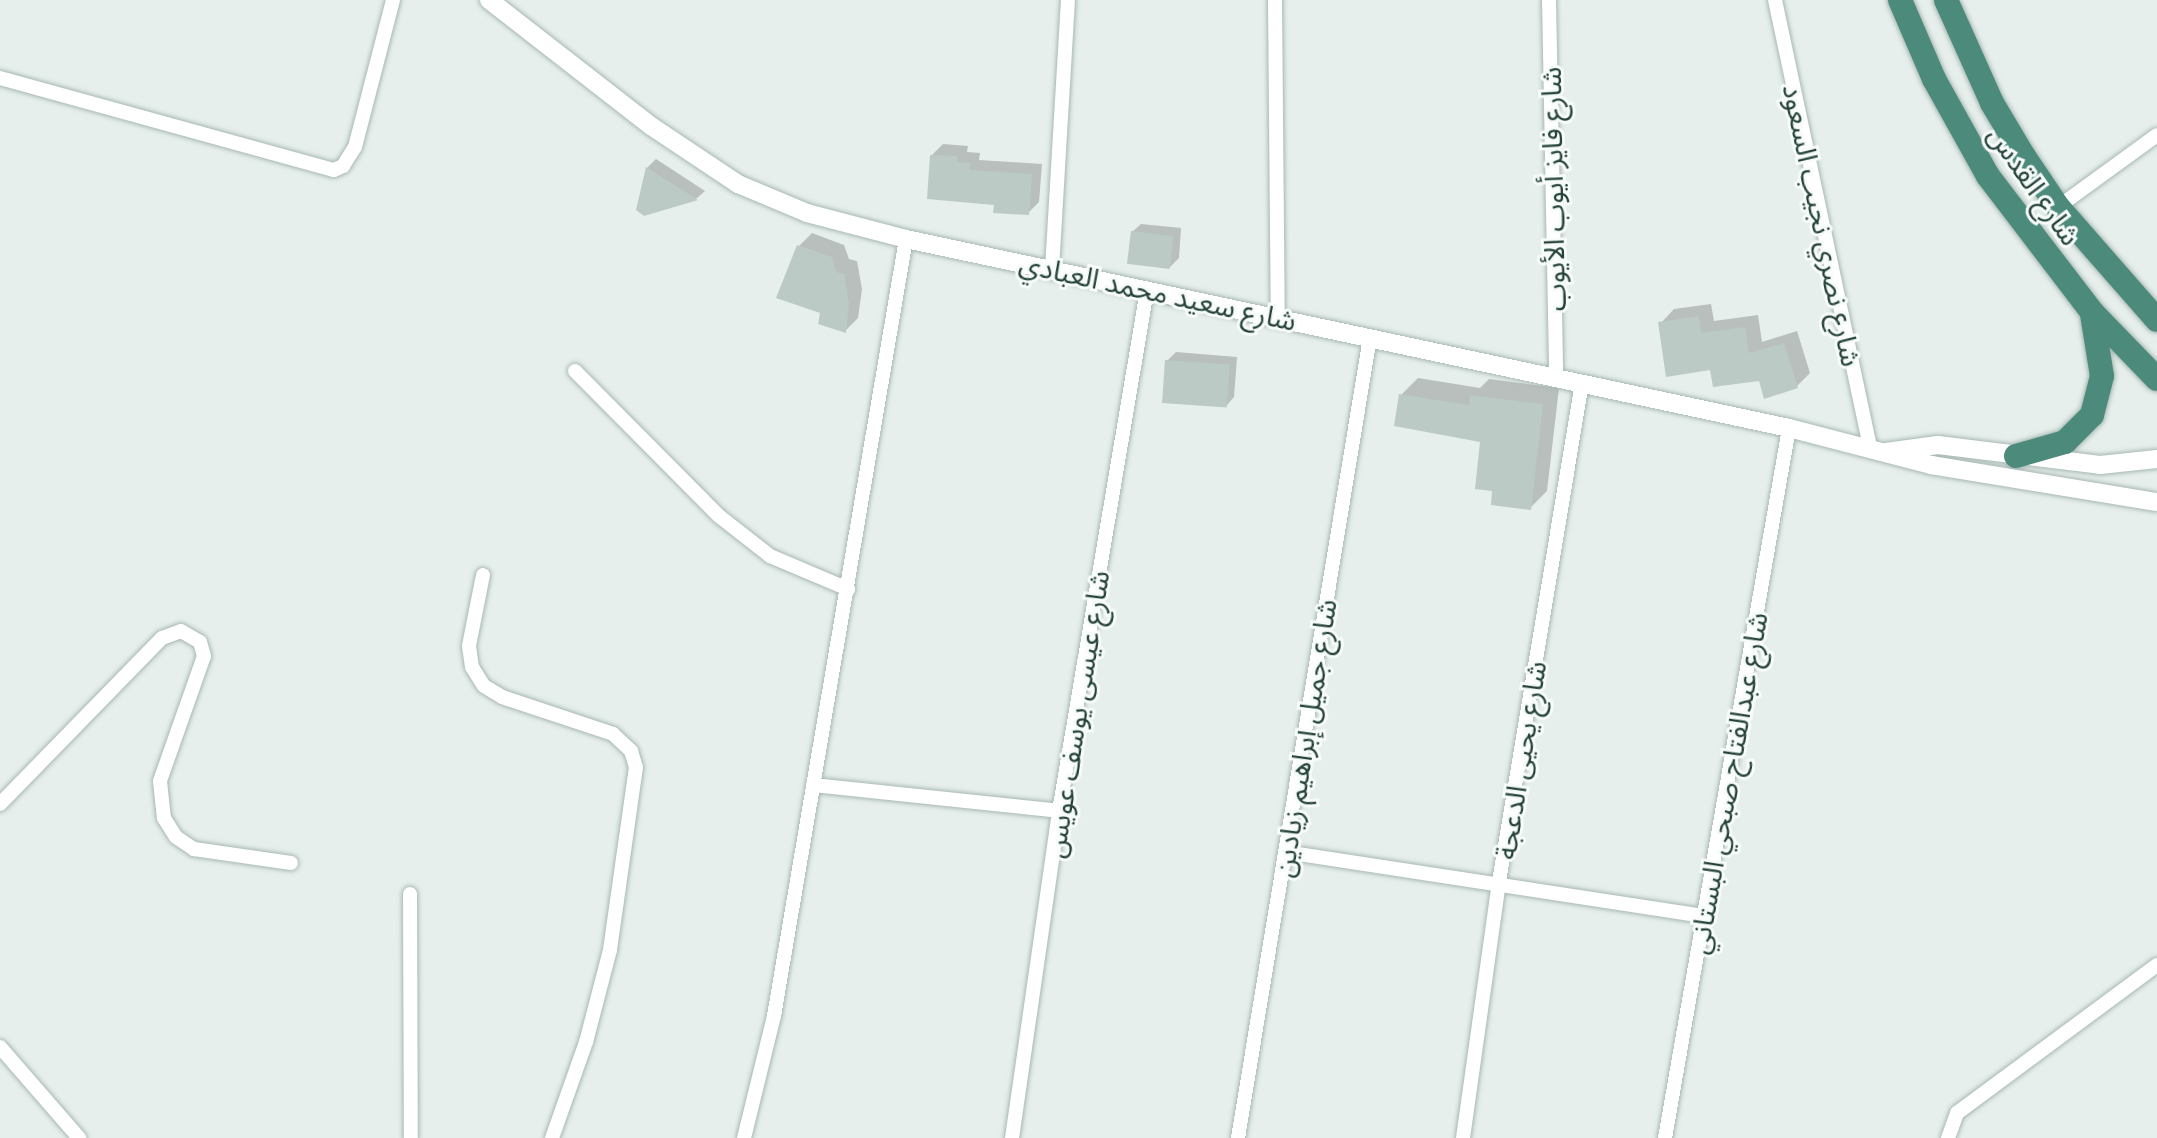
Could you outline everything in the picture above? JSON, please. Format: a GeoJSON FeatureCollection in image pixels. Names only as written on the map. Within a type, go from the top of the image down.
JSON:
{"type":"FeatureCollection","features":[{"type":"Feature","properties":{"kind":"highway","name":"شارع القدس"},"geometry":{"type":"LineString","coordinates":[[1900,0],[1934,79],[1988,176],[2092,312],[2157,379]]}},
{"type":"Feature","properties":{"kind":"highway","name":"شارع القدس"},"geometry":{"type":"LineString","coordinates":[[1946,0],[1992,103],[2058,207],[2157,320]]}},
{"type":"Feature","properties":{"kind":"highway"},"geometry":{"type":"LineString","coordinates":[[1934,79],[1946,56],[1973,58]]}},
{"type":"Feature","properties":{"kind":"highway"},"geometry":{"type":"LineString","coordinates":[[2016,456],[2065,442],[2092,415],[2102,376],[2092,312]]}},
{"type":"Feature","properties":{"kind":"street"},"geometry":{"type":"LineString","coordinates":[[0,78],[334,170],[343,166],[355,147],[393,0]]}},
{"type":"Feature","properties":{"kind":"street","name":"شارع سعيد محمد العبادي"},"geometry":{"type":"LineString","coordinates":[[489,0],[651,126],[738,184],[807,213],[906,239],[1278,316],[1789,428],[1878,451],[2157,502]]}},
{"type":"Feature","properties":{"kind":"street"},"geometry":{"type":"LineString","coordinates":[[1052,269],[1068,0]]}},
{"type":"Feature","properties":{"kind":"street"},"geometry":{"type":"LineString","coordinates":[[1275,0],[1278,316]]}},
{"type":"Feature","properties":{"kind":"street","name":"شارع فايز أيوب الأيوب"},"geometry":{"type":"LineString","coordinates":[[1549,0],[1556,378]]}},
{"type":"Feature","properties":{"kind":"street","name":"شارع نصري نجيب السعود"},"geometry":{"type":"LineString","coordinates":[[1775,0],[1878,451]]}},
{"type":"Feature","properties":{"kind":"street"},"geometry":{"type":"LineString","coordinates":[[2058,207],[2157,135]]}},
{"type":"Feature","properties":{"kind":"street"},"geometry":{"type":"LineString","coordinates":[[744,1138],[774,1016],[906,239]]}},
{"type":"Feature","properties":{"kind":"street","name":"شارع عيسى يوسف عويس"},"geometry":{"type":"LineString","coordinates":[[1012,1138],[1059,811],[1147,290]]}},
{"type":"Feature","properties":{"kind":"street","name":"شارع جميل إبراهيم زيادين"},"geometry":{"type":"LineString","coordinates":[[1238,1138],[1370,337]]}},
{"type":"Feature","properties":{"kind":"street"},"geometry":{"type":"LineString","coordinates":[[575,371],[719,516],[770,556],[848,589]]}},
{"type":"Feature","properties":{"kind":"street","name":"شارع يحيى الدعجة"},"geometry":{"type":"LineString","coordinates":[[1463,1138],[1498,888],[1582,383]]}},
{"type":"Feature","properties":{"kind":"street","name":"شارع عبدالفتاح صبحي البستاني"},"geometry":{"type":"LineString","coordinates":[[1665,1138],[1789,428]]}},
{"type":"Feature","properties":{"kind":"street","name":"شارع سعيد محمد العبادي"},"geometry":{"type":"LineString","coordinates":[[1878,451],[1938,445],[2100,465],[2157,459]]}},
{"type":"Feature","properties":{"kind":"street"},"geometry":{"type":"LineString","coordinates":[[483,575],[469,646],[472,667],[484,686],[502,697],[613,734],[631,751],[636,767],[610,950],[586,1042],[552,1138]]}},
{"type":"Feature","properties":{"kind":"street"},"geometry":{"type":"LineString","coordinates":[[0,804],[162,638],[181,631],[200,642],[204,656],[160,781],[164,818],[176,837],[204,852],[291,863]]}},
{"type":"Feature","properties":{"kind":"street"},"geometry":{"type":"LineString","coordinates":[[813,785],[1059,811]]}},
{"type":"Feature","properties":{"kind":"street"},"geometry":{"type":"LineString","coordinates":[[1285,852],[1498,888],[1703,916]]}},
{"type":"Feature","properties":{"kind":"street"},"geometry":{"type":"LineString","coordinates":[[410,894],[411,1138]]}},
{"type":"Feature","properties":{"kind":"street"},"geometry":{"type":"LineString","coordinates":[[1948,1138],[1957,1113],[2157,965]]}},
{"type":"Feature","properties":{"kind":"street"},"geometry":{"type":"LineString","coordinates":[[0,1047],[79,1138]]}},
{"type":"Feature","properties":{"kind":"building"},"geometry":{"type":"Polygon","coordinates":[[[930,155],[957,156],[957,162],[970,163],[969,170],[1032,174],[1029,215],[993,213],[994,205],[927,199],[930,155]]]}},
{"type":"Feature","properties":{"kind":"building"},"geometry":{"type":"Polygon","coordinates":[[[646,167],[698,200],[644,216],[636,210],[646,167]]]}},
{"type":"Feature","properties":{"kind":"building"},"geometry":{"type":"Polygon","coordinates":[[[1131,231],[1174,236],[1170,269],[1127,264],[1131,231]]]}},
{"type":"Feature","properties":{"kind":"building"},"geometry":{"type":"Polygon","coordinates":[[[797,245],[832,257],[836,272],[844,274],[849,304],[846,333],[818,324],[820,313],[776,298],[797,245]]]}},
{"type":"Feature","properties":{"kind":"building"},"geometry":{"type":"Polygon","coordinates":[[[1699,316],[1701,333],[1745,327],[1749,353],[1784,343],[1798,388],[1764,399],[1759,381],[1713,387],[1710,370],[1666,377],[1658,322],[1699,316]]]}},
{"type":"Feature","properties":{"kind":"building"},"geometry":{"type":"Polygon","coordinates":[[[1165,360],[1230,365],[1227,407],[1162,403],[1165,360]]]}},
{"type":"Feature","properties":{"kind":"building"},"geometry":{"type":"Polygon","coordinates":[[[1399,394],[1469,405],[1470,395],[1543,404],[1531,510],[1491,505],[1492,491],[1475,489],[1480,442],[1394,426],[1399,394]]]}}]}
